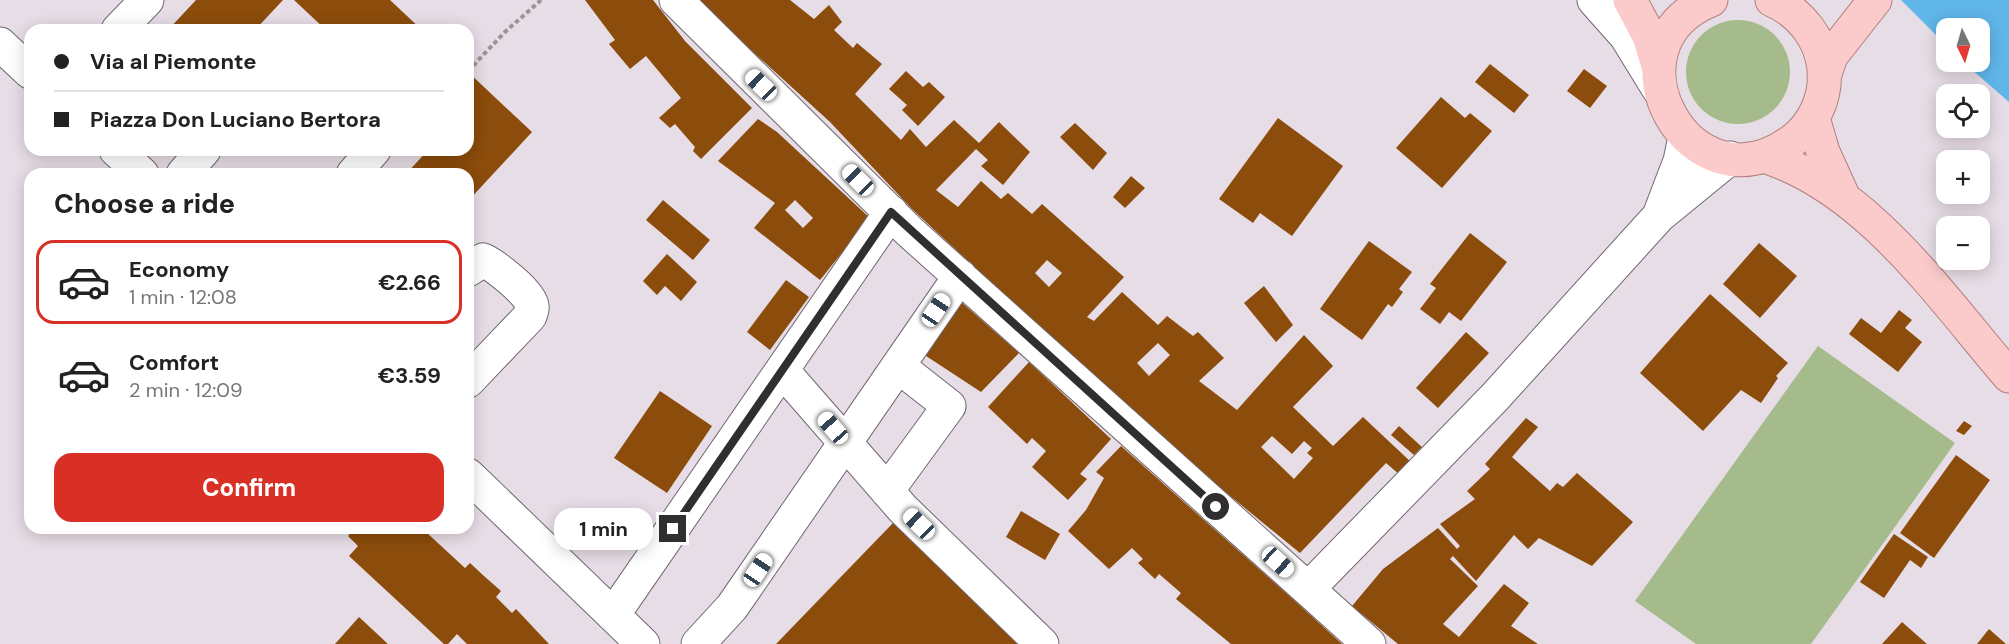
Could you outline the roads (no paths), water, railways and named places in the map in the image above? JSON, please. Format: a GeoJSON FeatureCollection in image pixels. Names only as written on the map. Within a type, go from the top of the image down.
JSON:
{"type":"FeatureCollection","features":[{"type":"Feature","properties":{"kind":"main road"},"geometry":{"type":"LineString","coordinates":[[1630,0],[1649,36],[1670,117],[1685,137],[1706,152],[1730,158],[1764,156],[1779,150],[1798,137],[1813,118],[1821,99],[1824,78],[1832,56],[1871,4]]}},
{"type":"Feature","properties":{"kind":"main road"},"geometry":{"type":"LineString","coordinates":[[1660,82],[1665,46],[1676,26],[1687,15],[1711,0]]}},
{"type":"Feature","properties":{"kind":"main road"},"geometry":{"type":"LineString","coordinates":[[1783,7],[1816,16],[1871,4]]}},
{"type":"Feature","properties":{"kind":"main road"},"geometry":{"type":"LineString","coordinates":[[1783,7],[1807,26],[1817,42],[1824,78]]}},
{"type":"Feature","properties":{"kind":"main road"},"geometry":{"type":"LineString","coordinates":[[1813,118],[1823,152],[1843,196]]}},
{"type":"Feature","properties":{"kind":"main road"},"geometry":{"type":"LineString","coordinates":[[1764,156],[1809,173],[1843,196],[1906,256],[2009,376]]}},
{"type":"Feature","properties":{"kind":"street"},"geometry":{"type":"LineString","coordinates":[[124,24],[147,0]]}},
{"type":"Feature","properties":{"kind":"street"},"geometry":{"type":"LineString","coordinates":[[676,0],[891,212],[1369,644]]}},
{"type":"Feature","properties":{"kind":"street"},"geometry":{"type":"LineString","coordinates":[[1594,0],[1626,36],[1660,82]]}},
{"type":"Feature","properties":{"kind":"street"},"geometry":{"type":"LineString","coordinates":[[0,44],[24,66]]}},
{"type":"Feature","properties":{"kind":"street"},"geometry":{"type":"LineString","coordinates":[[1659,216],[1677,170],[1685,137]]}},
{"type":"Feature","properties":{"kind":"street"},"geometry":{"type":"LineString","coordinates":[[122,156],[136,168]]}},
{"type":"Feature","properties":{"kind":"street"},"geometry":{"type":"LineString","coordinates":[[188,168],[199,156]]}},
{"type":"Feature","properties":{"kind":"street"},"geometry":{"type":"LineString","coordinates":[[358,168],[369,156]]}},
{"type":"Feature","properties":{"kind":"street"},"geometry":{"type":"LineString","coordinates":[[1308,589],[1496,397],[1659,216],[1730,158]]}},
{"type":"Feature","properties":{"kind":"street"},"geometry":{"type":"LineString","coordinates":[[474,481],[628,634],[782,370],[891,212]]}},
{"type":"Feature","properties":{"kind":"street"},"geometry":{"type":"LineString","coordinates":[[474,266],[483,260],[495,265],[529,298],[532,306],[530,316],[474,375]]}},
{"type":"Feature","properties":{"kind":"street"},"geometry":{"type":"LineString","coordinates":[[698,644],[732,607],[960,276]]}},
{"type":"Feature","properties":{"kind":"street"},"geometry":{"type":"LineString","coordinates":[[887,491],[949,406],[898,366]]}},
{"type":"Feature","properties":{"kind":"street"},"geometry":{"type":"LineString","coordinates":[[782,370],[887,491],[1042,644]]}},
{"type":"Feature","properties":{"kind":"water"},"geometry":{"type":"Polygon","coordinates":[[[1901,0],[2009,0],[2009,102],[1974,72],[1990,72],[1990,18],[1936,18],[1936,35],[1901,0]]]}}]}
